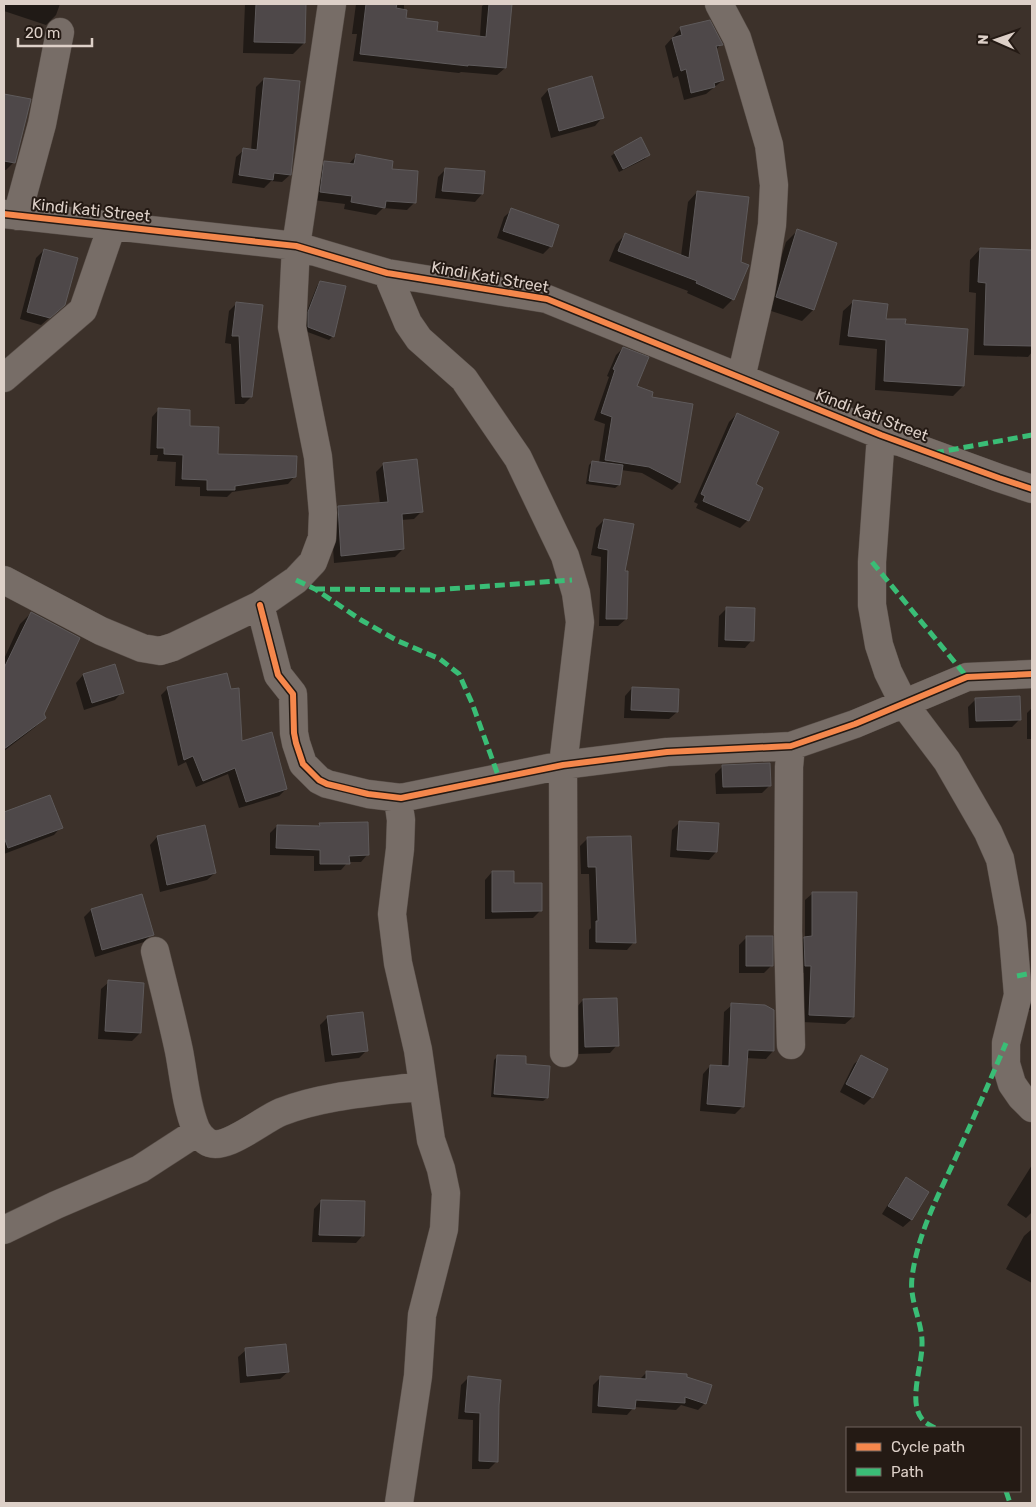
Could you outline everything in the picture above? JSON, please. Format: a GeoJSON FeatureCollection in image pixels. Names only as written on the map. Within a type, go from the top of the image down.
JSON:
{"type":"FeatureCollection","features":[{"type":"Feature","properties":{"kind":"street"},"geometry":{"type":"LineString","coordinates":[[4,580],[102,631],[142,648],[160,651],[173,647],[260,605],[296,580],[313,562],[322,538],[318,457],[292,327],[296,246],[332,4]]}},
{"type":"Feature","properties":{"kind":"street"},"geometry":{"type":"LineString","coordinates":[[719,4],[736,38],[749,78],[769,145],[774,185],[772,225],[761,290],[741,378]]}},
{"type":"Feature","properties":{"kind":"street"},"geometry":{"type":"LineString","coordinates":[[11,215],[42,124],[60,32]]}},
{"type":"Feature","properties":{"kind":"street","name":"Kindi Kati Street"},"geometry":{"type":"LineString","coordinates":[[11,215],[296,246],[387,273],[547,300],[881,434],[1032,489]]}},
{"type":"Feature","properties":{"kind":"street"},"geometry":{"type":"LineString","coordinates":[[4,378],[83,310],[112,226]]}},
{"type":"Feature","properties":{"kind":"street"},"geometry":{"type":"LineString","coordinates":[[387,273],[408,323],[419,339],[464,379],[518,458],[565,556],[576,592],[580,622],[562,765],[564,1053]]}},
{"type":"Feature","properties":{"kind":"street"},"geometry":{"type":"LineString","coordinates":[[881,434],[872,562],[872,604],[879,645],[888,672],[904,704],[947,761],[988,832],[1000,860],[1012,925],[1018,995],[1006,1043],[1006,1064],[1012,1084],[1021,1098],[1032,1108]]}},
{"type":"Feature","properties":{"kind":"street"},"geometry":{"type":"LineString","coordinates":[[260,605],[278,675],[293,694],[294,733],[303,764],[319,780],[327,784],[368,794],[401,798],[562,765],[666,752],[791,746],[855,724],[967,677],[1032,674]]}},
{"type":"Feature","properties":{"kind":"street"},"geometry":{"type":"LineString","coordinates":[[791,746],[789,766],[788,931],[791,1045]]}},
{"type":"Feature","properties":{"kind":"street"},"geometry":{"type":"LineString","coordinates":[[400,1503],[418,1376],[422,1315],[444,1229],[446,1193],[441,1169],[431,1140],[418,1050],[398,963],[392,914],[400,849],[401,798]]}},
{"type":"Feature","properties":{"kind":"street"},"geometry":{"type":"LineString","coordinates":[[155,951],[179,1050],[190,1112],[197,1132],[206,1141],[212,1144],[230,1141],[280,1112],[303,1105],[342,1097],[423,1086]]}},
{"type":"Feature","properties":{"kind":"street"},"geometry":{"type":"LineString","coordinates":[[4,1230],[56,1205],[140,1169],[197,1132]]}},
{"type":"Feature","properties":{"kind":"building"},"geometry":{"type":"Polygon","coordinates":[[[256,4],[306,4],[305,43],[254,42],[256,4]]]}},
{"type":"Feature","properties":{"kind":"building"},"geometry":{"type":"Polygon","coordinates":[[[366,4],[397,4],[396,8],[407,10],[406,18],[438,22],[437,31],[486,37],[489,4],[512,4],[506,68],[468,66],[360,54],[366,4]]]}},
{"type":"Feature","properties":{"kind":"building"},"geometry":{"type":"Polygon","coordinates":[[[710,20],[723,45],[716,46],[724,80],[714,83],[715,87],[691,93],[686,69],[681,71],[672,38],[682,35],[680,27],[710,20]]]}},
{"type":"Feature","properties":{"kind":"building"},"geometry":{"type":"Polygon","coordinates":[[[592,76],[604,118],[559,131],[548,89],[592,76]]]}},
{"type":"Feature","properties":{"kind":"building"},"geometry":{"type":"Polygon","coordinates":[[[264,78],[300,81],[291,175],[274,173],[273,180],[239,175],[243,148],[257,150],[264,78]]]}},
{"type":"Feature","properties":{"kind":"building"},"geometry":{"type":"Polygon","coordinates":[[[4,94],[31,99],[15,163],[4,161],[4,94]]]}},
{"type":"Feature","properties":{"kind":"building"},"geometry":{"type":"Polygon","coordinates":[[[641,137],[650,155],[623,169],[614,152],[641,137]]]}},
{"type":"Feature","properties":{"kind":"building"},"geometry":{"type":"Polygon","coordinates":[[[356,154],[393,161],[392,169],[418,171],[416,203],[386,201],[385,208],[351,202],[352,196],[320,192],[324,161],[354,164],[356,154]]]}},
{"type":"Feature","properties":{"kind":"building"},"geometry":{"type":"Polygon","coordinates":[[[445,168],[485,171],[483,194],[442,191],[445,168]]]}},
{"type":"Feature","properties":{"kind":"building"},"geometry":{"type":"Polygon","coordinates":[[[697,191],[749,197],[741,262],[749,265],[734,300],[696,283],[697,281],[618,251],[625,233],[689,258],[697,191]]]}},
{"type":"Feature","properties":{"kind":"building"},"geometry":{"type":"Polygon","coordinates":[[[511,208],[559,225],[552,247],[503,231],[511,208]]]}},
{"type":"Feature","properties":{"kind":"building"},"geometry":{"type":"Polygon","coordinates":[[[797,229],[837,243],[814,310],[776,297],[797,229]]]}},
{"type":"Feature","properties":{"kind":"building"},"geometry":{"type":"Polygon","coordinates":[[[980,248],[1032,250],[1032,346],[984,345],[986,283],[978,282],[980,248]]]}},
{"type":"Feature","properties":{"kind":"building"},"geometry":{"type":"Polygon","coordinates":[[[44,249],[78,258],[65,305],[50,318],[27,312],[44,249]]]}},
{"type":"Feature","properties":{"kind":"building"},"geometry":{"type":"Polygon","coordinates":[[[320,281],[346,286],[334,337],[308,327],[308,312],[320,281]]]}},
{"type":"Feature","properties":{"kind":"building"},"geometry":{"type":"Polygon","coordinates":[[[853,300],[888,304],[886,319],[906,319],[905,324],[968,329],[964,386],[884,381],[886,340],[848,336],[853,300]]]}},
{"type":"Feature","properties":{"kind":"building"},"geometry":{"type":"Polygon","coordinates":[[[236,302],[263,305],[252,397],[242,397],[239,336],[232,336],[236,302]]]}},
{"type":"Feature","properties":{"kind":"building"},"geometry":{"type":"Polygon","coordinates":[[[623,347],[649,357],[637,386],[653,392],[652,397],[693,404],[680,483],[649,467],[605,460],[612,417],[601,413],[615,370],[613,369],[623,347]]]}},
{"type":"Feature","properties":{"kind":"building"},"geometry":{"type":"Polygon","coordinates":[[[158,408],[190,410],[190,426],[219,427],[218,454],[297,456],[296,477],[235,486],[235,490],[207,490],[207,480],[182,479],[183,455],[164,454],[164,448],[157,448],[158,408]]]}},
{"type":"Feature","properties":{"kind":"building"},"geometry":{"type":"Polygon","coordinates":[[[737,413],[779,432],[756,484],[763,488],[749,521],[703,501],[705,496],[701,494],[737,413]]]}},
{"type":"Feature","properties":{"kind":"building"},"geometry":{"type":"Polygon","coordinates":[[[417,459],[423,512],[402,514],[404,549],[341,556],[338,506],[388,502],[383,463],[417,459]]]}},
{"type":"Feature","properties":{"kind":"building"},"geometry":{"type":"Polygon","coordinates":[[[592,461],[623,465],[620,485],[589,481],[592,461]]]}},
{"type":"Feature","properties":{"kind":"building"},"geometry":{"type":"Polygon","coordinates":[[[604,519],[634,524],[625,571],[628,571],[627,619],[606,619],[608,550],[598,548],[604,519]]]}},
{"type":"Feature","properties":{"kind":"building"},"geometry":{"type":"Polygon","coordinates":[[[726,607],[755,608],[754,641],[725,640],[726,607]]]}},
{"type":"Feature","properties":{"kind":"building"},"geometry":{"type":"Polygon","coordinates":[[[31,612],[80,638],[44,714],[46,718],[4,749],[4,668],[31,612]]]}},
{"type":"Feature","properties":{"kind":"building"},"geometry":{"type":"Polygon","coordinates":[[[115,664],[124,693],[92,703],[83,674],[115,664]]]}},
{"type":"Feature","properties":{"kind":"building"},"geometry":{"type":"Polygon","coordinates":[[[227,673],[231,689],[239,688],[242,741],[272,732],[287,789],[246,802],[235,768],[203,781],[193,756],[184,760],[167,687],[227,673]]]}},
{"type":"Feature","properties":{"kind":"building"},"geometry":{"type":"Polygon","coordinates":[[[632,687],[679,689],[678,712],[631,710],[632,687]]]}},
{"type":"Feature","properties":{"kind":"building"},"geometry":{"type":"Polygon","coordinates":[[[1020,696],[1021,720],[976,721],[975,698],[1020,696]]]}},
{"type":"Feature","properties":{"kind":"building"},"geometry":{"type":"Polygon","coordinates":[[[770,763],[771,786],[723,787],[722,765],[770,763]]]}},
{"type":"Feature","properties":{"kind":"building"},"geometry":{"type":"Polygon","coordinates":[[[50,795],[63,828],[8,848],[4,837],[4,812],[50,795]]]}},
{"type":"Feature","properties":{"kind":"building"},"geometry":{"type":"Polygon","coordinates":[[[679,821],[719,823],[717,852],[677,850],[679,821]]]}},
{"type":"Feature","properties":{"kind":"building"},"geometry":{"type":"Polygon","coordinates":[[[368,822],[369,855],[349,856],[350,864],[320,864],[320,850],[276,848],[277,825],[320,826],[319,823],[368,822]]]}},
{"type":"Feature","properties":{"kind":"building"},"geometry":{"type":"Polygon","coordinates":[[[205,825],[216,873],[167,885],[157,836],[205,825]]]}},
{"type":"Feature","properties":{"kind":"building"},"geometry":{"type":"Polygon","coordinates":[[[631,836],[636,943],[596,942],[596,921],[598,921],[596,867],[588,867],[587,837],[631,836]]]}},
{"type":"Feature","properties":{"kind":"building"},"geometry":{"type":"Polygon","coordinates":[[[492,871],[514,871],[514,883],[542,883],[542,911],[492,912],[492,871]]]}},
{"type":"Feature","properties":{"kind":"building"},"geometry":{"type":"Polygon","coordinates":[[[812,892],[857,892],[854,1017],[809,1015],[811,966],[805,966],[804,937],[812,936],[812,892]]]}},
{"type":"Feature","properties":{"kind":"building"},"geometry":{"type":"Polygon","coordinates":[[[142,894],[154,935],[102,950],[91,909],[142,894]]]}},
{"type":"Feature","properties":{"kind":"building"},"geometry":{"type":"Polygon","coordinates":[[[746,936],[773,936],[773,966],[746,966],[746,936]]]}},
{"type":"Feature","properties":{"kind":"building"},"geometry":{"type":"Polygon","coordinates":[[[108,980],[144,983],[141,1033],[105,1031],[108,980]]]}},
{"type":"Feature","properties":{"kind":"building"},"geometry":{"type":"Polygon","coordinates":[[[617,998],[619,1046],[585,1047],[583,999],[617,998]]]}},
{"type":"Feature","properties":{"kind":"building"},"geometry":{"type":"Polygon","coordinates":[[[731,1003],[765,1005],[774,1010],[774,1051],[748,1050],[744,1107],[707,1104],[710,1065],[729,1066],[731,1003]]]}},
{"type":"Feature","properties":{"kind":"building"},"geometry":{"type":"Polygon","coordinates":[[[363,1012],[368,1051],[332,1055],[327,1016],[363,1012]]]}},
{"type":"Feature","properties":{"kind":"building"},"geometry":{"type":"Polygon","coordinates":[[[497,1055],[526,1056],[526,1064],[550,1066],[548,1098],[494,1094],[497,1055]]]}},
{"type":"Feature","properties":{"kind":"building"},"geometry":{"type":"Polygon","coordinates":[[[861,1055],[888,1069],[873,1098],[846,1084],[861,1055]]]}},
{"type":"Feature","properties":{"kind":"building"},"geometry":{"type":"Polygon","coordinates":[[[906,1177],[929,1192],[912,1220],[888,1206],[906,1177]]]}},
{"type":"Feature","properties":{"kind":"building"},"geometry":{"type":"Polygon","coordinates":[[[321,1200],[365,1201],[364,1236],[319,1235],[321,1200]]]}},
{"type":"Feature","properties":{"kind":"building"},"geometry":{"type":"Polygon","coordinates":[[[286,1344],[289,1372],[247,1376],[245,1348],[286,1344]]]}},
{"type":"Feature","properties":{"kind":"building"},"geometry":{"type":"Polygon","coordinates":[[[646,1371],[687,1374],[687,1377],[712,1385],[706,1404],[685,1397],[685,1403],[636,1400],[635,1409],[598,1406],[600,1376],[646,1379],[646,1371]]]}},
{"type":"Feature","properties":{"kind":"building"},"geometry":{"type":"Polygon","coordinates":[[[468,1376],[501,1380],[498,1462],[479,1461],[480,1413],[465,1412],[468,1376]]]}},
{"type":"Feature","properties":{"kind":"marked path"},"geometry":{"type":"LineString","coordinates":[[934,453],[1032,435]]}},
{"type":"Feature","properties":{"kind":"marked path"},"geometry":{"type":"LineString","coordinates":[[872,562],[967,677]]}},
{"type":"Feature","properties":{"kind":"marked path"},"geometry":{"type":"LineString","coordinates":[[296,580],[315,589],[361,620],[398,641],[440,659],[459,674],[472,703],[499,778]]}},
{"type":"Feature","properties":{"kind":"marked path"},"geometry":{"type":"LineString","coordinates":[[315,589],[434,590],[572,580]]}},
{"type":"Feature","properties":{"kind":"marked path"},"geometry":{"type":"LineString","coordinates":[[1017,976],[1032,973]]}},
{"type":"Feature","properties":{"kind":"marked path"},"geometry":{"type":"LineString","coordinates":[[933,1427],[922,1419],[916,1403],[922,1337],[912,1295],[912,1278],[918,1246],[929,1216],[1006,1043]]}},
{"type":"Feature","properties":{"kind":"marked path"},"geometry":{"type":"LineString","coordinates":[[1006,1492],[1010,1503]]}},
{"type":"Feature","properties":{"kind":"cycle path"},"geometry":{"type":"LineString","coordinates":[[4,214],[296,246],[387,273],[547,299],[881,435],[1032,489]]}},
{"type":"Feature","properties":{"kind":"cycle path"},"geometry":{"type":"LineString","coordinates":[[260,605],[278,675],[293,694],[294,733],[303,764],[319,780],[327,784],[368,794],[401,798],[563,765],[667,752],[791,746],[855,724],[967,677],[1032,674]]}}]}
